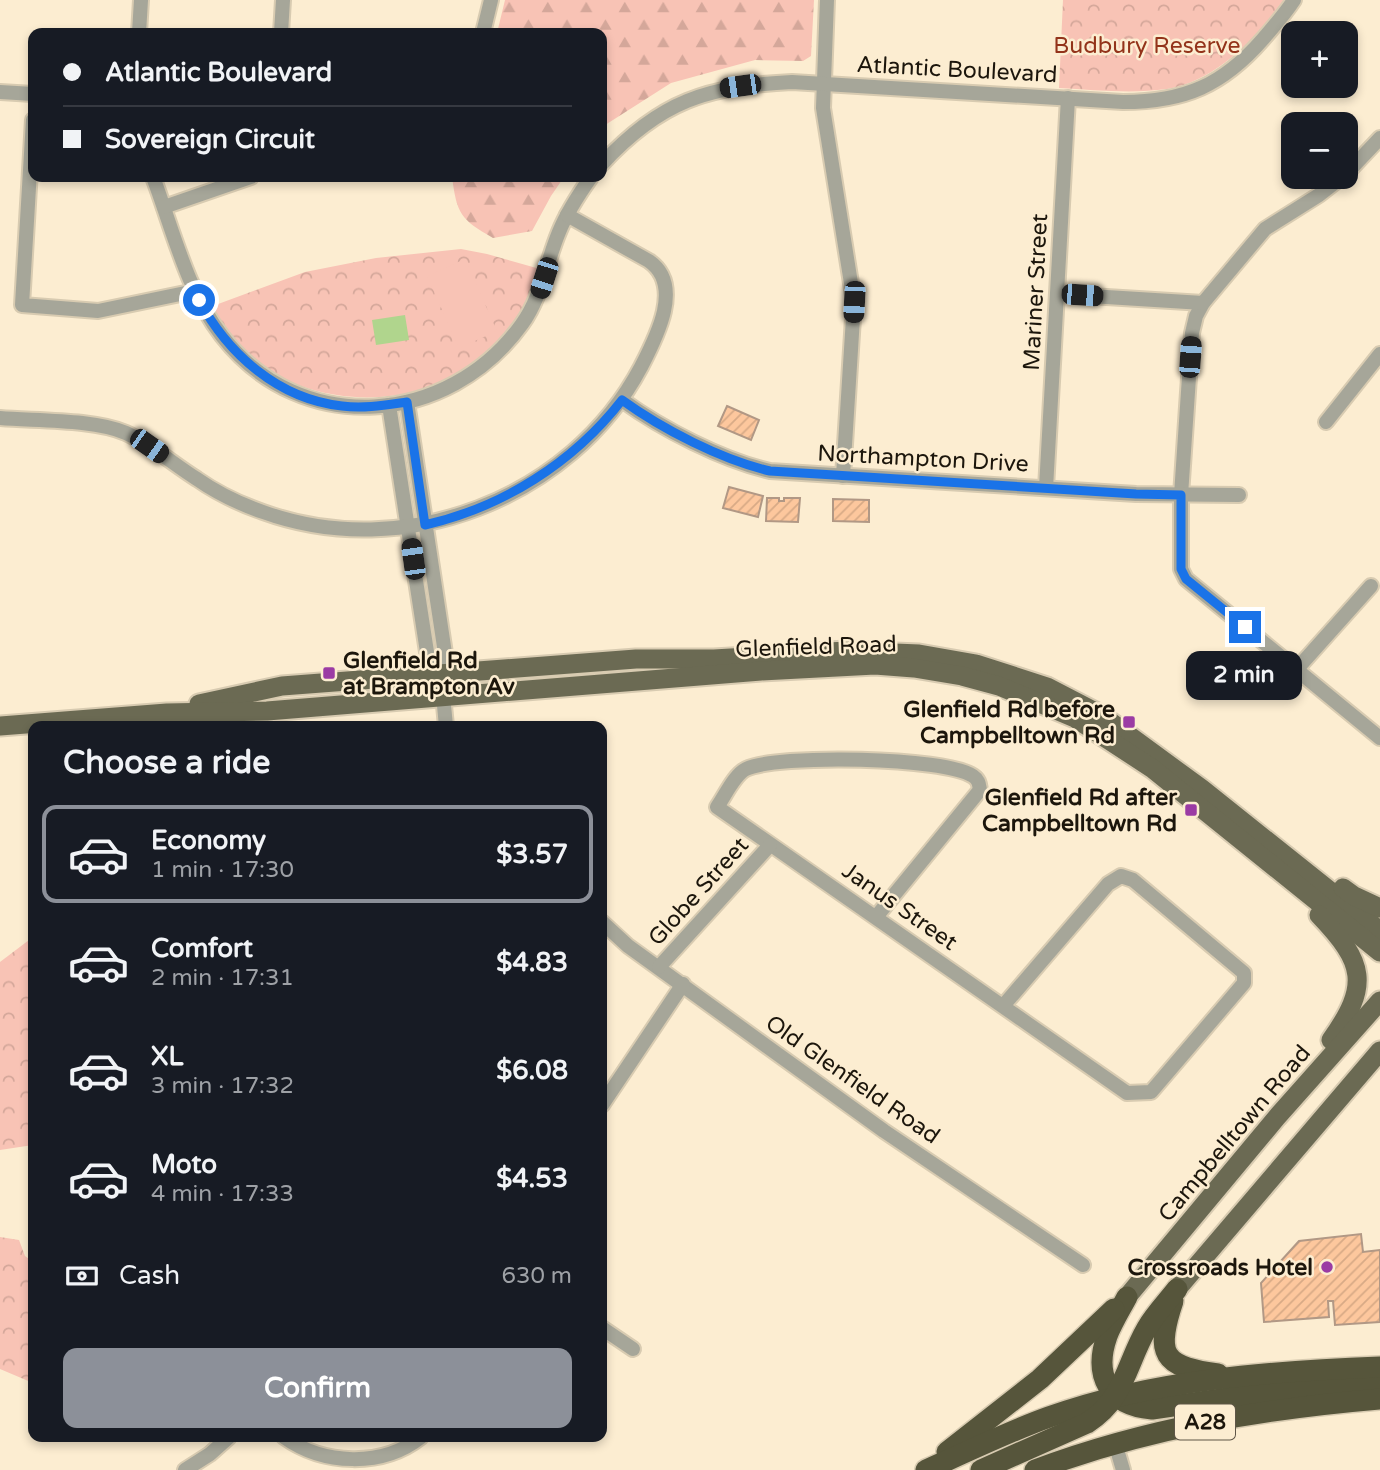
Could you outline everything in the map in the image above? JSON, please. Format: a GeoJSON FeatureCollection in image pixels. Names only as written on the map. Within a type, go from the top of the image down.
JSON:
{"type":"FeatureCollection","features":[{"type":"Feature","properties":{"kind":"highway"},"geometry":{"type":"LineString","coordinates":[[1177,1289],[1164,1327],[1166,1352],[1174,1363],[1184,1368],[1238,1377]]}},
{"type":"Feature","properties":{"kind":"highway"},"geometry":{"type":"LineString","coordinates":[[981,1470],[1099,1416],[1116,1397],[1146,1329],[1177,1289]]}},
{"type":"Feature","properties":{"kind":"highway"},"geometry":{"type":"LineString","coordinates":[[1127,1297],[1108,1334],[1102,1362],[1104,1376],[1116,1397],[1138,1408],[1152,1409],[1290,1389],[1380,1383]]}},
{"type":"Feature","properties":{"kind":"highway","name":"A28"},"geometry":{"type":"LineString","coordinates":[[925,1470],[1040,1379],[1127,1297]]}},
{"type":"Feature","properties":{"kind":"highway","name":"A28"},"geometry":{"type":"LineString","coordinates":[[925,1470],[1050,1416],[1116,1397],[1238,1377],[1303,1370],[1380,1367]]}},
{"type":"Feature","properties":{"kind":"highway","name":"A28"},"geometry":{"type":"LineString","coordinates":[[1035,1470],[1115,1443],[1228,1418],[1314,1405],[1380,1399]]}},
{"type":"Feature","properties":{"kind":"main road","name":"Glenfield Road"},"geometry":{"type":"LineString","coordinates":[[167,713],[282,686],[636,659],[714,659],[846,651],[919,654],[976,664],[1047,687],[1101,715],[1202,789],[1380,931]]}},
{"type":"Feature","properties":{"kind":"main road","name":"Glenfield Road"},"geometry":{"type":"LineString","coordinates":[[64,721],[167,713],[267,711],[443,695],[849,666],[914,668],[962,676],[1037,700],[1084,724],[1153,769],[1380,952]]}},
{"type":"Feature","properties":{"kind":"main road","name":"Glenfield Road"},"geometry":{"type":"LineString","coordinates":[[0,726],[28,724]]}},
{"type":"Feature","properties":{"kind":"main road"},"geometry":{"type":"LineString","coordinates":[[1202,789],[1252,817],[1354,896],[1380,908]]}},
{"type":"Feature","properties":{"kind":"main road"},"geometry":{"type":"LineString","coordinates":[[1267,862],[1349,950],[1357,968],[1358,981],[1348,1016],[1277,1118]]}},
{"type":"Feature","properties":{"kind":"main road","name":"Campbelltown Road"},"geometry":{"type":"LineString","coordinates":[[1127,1297],[1277,1118],[1380,1001]]}},
{"type":"Feature","properties":{"kind":"main road"},"geometry":{"type":"LineString","coordinates":[[1177,1289],[1380,1051]]}},
{"type":"Feature","properties":{"kind":"street"},"geometry":{"type":"LineString","coordinates":[[139,28],[141,0]]}},
{"type":"Feature","properties":{"kind":"street"},"geometry":{"type":"LineString","coordinates":[[281,28],[283,0]]}},
{"type":"Feature","properties":{"kind":"street"},"geometry":{"type":"LineString","coordinates":[[484,28],[491,0]]}},
{"type":"Feature","properties":{"kind":"street"},"geometry":{"type":"LineString","coordinates":[[827,0],[823,108],[854,302],[843,476]]}},
{"type":"Feature","properties":{"kind":"street","name":"Atlantic Boulevard"},"geometry":{"type":"LineString","coordinates":[[607,159],[629,138],[680,103],[723,89],[756,84],[792,82],[1151,102],[1195,92],[1238,66],[1294,0]]}},
{"type":"Feature","properties":{"kind":"street"},"geometry":{"type":"LineString","coordinates":[[0,92],[28,94]]}},
{"type":"Feature","properties":{"kind":"street","name":"Mariner Street"},"geometry":{"type":"LineString","coordinates":[[1046,488],[1068,98]]}},
{"type":"Feature","properties":{"kind":"street"},"geometry":{"type":"LineString","coordinates":[[1358,161],[1380,138]]}},
{"type":"Feature","properties":{"kind":"street"},"geometry":{"type":"LineString","coordinates":[[29,182],[22,304],[98,311],[195,291]]}},
{"type":"Feature","properties":{"kind":"street"},"geometry":{"type":"LineString","coordinates":[[155,182],[195,291],[209,319],[235,352],[269,378],[307,398],[326,404],[366,407],[423,399],[461,381],[508,341],[523,323],[538,296],[559,233],[588,182]]}},
{"type":"Feature","properties":{"kind":"street"},"geometry":{"type":"LineString","coordinates":[[164,207],[236,182]]}},
{"type":"Feature","properties":{"kind":"street"},"geometry":{"type":"LineString","coordinates":[[1326,189],[1265,229],[1203,303],[1196,316],[1192,333],[1181,495],[1181,569],[1186,579],[1380,738]]}},
{"type":"Feature","properties":{"kind":"street"},"geometry":{"type":"LineString","coordinates":[[0,418],[99,425],[124,432],[213,489],[246,506],[281,518],[319,526],[355,529],[408,527],[425,525],[479,509],[500,500],[538,477],[589,436],[622,400],[659,327],[665,302],[665,279],[649,261],[567,215]]}},
{"type":"Feature","properties":{"kind":"street"},"geometry":{"type":"LineString","coordinates":[[1058,294],[1203,303]]}},
{"type":"Feature","properties":{"kind":"street"},"geometry":{"type":"LineString","coordinates":[[1326,422],[1380,354]]}},
{"type":"Feature","properties":{"kind":"street","name":"Northampton Drive"},"geometry":{"type":"LineString","coordinates":[[622,400],[639,412],[714,451],[752,467],[791,474],[1181,495],[1239,495]]}},
{"type":"Feature","properties":{"kind":"street"},"geometry":{"type":"LineString","coordinates":[[407,402],[425,525],[439,674]]}},
{"type":"Feature","properties":{"kind":"street"},"geometry":{"type":"LineString","coordinates":[[389,405],[408,527],[439,674],[446,721]]}},
{"type":"Feature","properties":{"kind":"street"},"geometry":{"type":"LineString","coordinates":[[1296,670],[1371,586]]}},
{"type":"Feature","properties":{"kind":"street","name":"Janus Street"},"geometry":{"type":"LineString","coordinates":[[876,917],[980,790],[979,782],[973,776],[940,765],[862,759],[766,764],[742,772],[717,807],[1127,1093],[1151,1092],[1244,983],[1244,973],[1133,880],[1121,876],[1108,884],[1003,1006]]}},
{"type":"Feature","properties":{"kind":"street","name":"Globe Street"},"geometry":{"type":"LineString","coordinates":[[659,967],[770,845]]}},
{"type":"Feature","properties":{"kind":"street","name":"Old Glenfield Road"},"geometry":{"type":"LineString","coordinates":[[607,927],[628,946],[884,1130],[1083,1265]]}},
{"type":"Feature","properties":{"kind":"street"},"geometry":{"type":"LineString","coordinates":[[607,1098],[683,984]]}},
{"type":"Feature","properties":{"kind":"street"},"geometry":{"type":"LineString","coordinates":[[607,1331],[633,1349]]}},
{"type":"Feature","properties":{"kind":"street"},"geometry":{"type":"LineString","coordinates":[[188,1469],[223,1442]]}},
{"type":"Feature","properties":{"kind":"street"},"geometry":{"type":"LineString","coordinates":[[291,1442],[329,1457],[345,1460],[396,1452],[413,1442]]}},
{"type":"Feature","properties":{"kind":"street"},"geometry":{"type":"LineString","coordinates":[[1115,1443],[1123,1470]]}},
{"type":"Feature","properties":{"kind":"green space"},"geometry":{"type":"Polygon","coordinates":[[[505,0],[814,0],[811,56],[803,61],[755,60],[671,83],[607,124],[607,28],[498,28],[505,0]]]}},
{"type":"Feature","properties":{"kind":"green space","name":"Budbury Reserve"},"geometry":{"type":"Polygon","coordinates":[[[1063,0],[1286,0],[1249,42],[1219,67],[1202,77],[1167,89],[1127,91],[1059,88],[1063,0]]]}},
{"type":"Feature","properties":{"kind":"green space"},"geometry":{"type":"Polygon","coordinates":[[[453,182],[561,182],[532,231],[493,238],[467,220],[458,208],[453,182]]]}},
{"type":"Feature","properties":{"kind":"green space"},"geometry":{"type":"Polygon","coordinates":[[[461,249],[540,269],[521,313],[512,329],[499,343],[461,372],[434,385],[405,394],[344,396],[314,390],[285,379],[258,364],[244,352],[210,307],[305,272],[376,258],[461,249]]]}},
{"type":"Feature","properties":{"kind":"green space"},"geometry":{"type":"Polygon","coordinates":[[[465,259],[497,331],[459,348],[427,276],[465,259]]]}},
{"type":"Feature","properties":{"kind":"green space"},"geometry":{"type":"Polygon","coordinates":[[[28,941],[28,1146],[0,1150],[0,962],[28,941]]]}},
{"type":"Feature","properties":{"kind":"green space"},"geometry":{"type":"Polygon","coordinates":[[[0,1237],[19,1240],[28,1258],[28,1381],[0,1369],[0,1237]]]}},
{"type":"Feature","properties":{"kind":"shaded area"},"geometry":{"type":"Polygon","coordinates":[[[405,315],[409,340],[376,345],[372,320],[405,315]]]}},
{"type":"Feature","properties":{"kind":"building"},"geometry":{"type":"Polygon","coordinates":[[[727,406],[759,420],[751,440],[718,426],[727,406]]]}},
{"type":"Feature","properties":{"kind":"building"},"geometry":{"type":"Polygon","coordinates":[[[729,487],[763,496],[758,517],[723,508],[729,487]]]}},
{"type":"Feature","properties":{"kind":"building"},"geometry":{"type":"Polygon","coordinates":[[[767,498],[784,501],[784,498],[800,498],[798,522],[766,521],[767,498]]]}},
{"type":"Feature","properties":{"kind":"building"},"geometry":{"type":"Polygon","coordinates":[[[833,499],[869,500],[869,522],[833,521],[833,499]]]}},
{"type":"Feature","properties":{"kind":"building","name":"Crossroads Hotel"},"geometry":{"type":"Polygon","coordinates":[[[1361,1234],[1363,1252],[1380,1250],[1380,1322],[1335,1325],[1333,1301],[1328,1301],[1329,1317],[1264,1322],[1261,1283],[1299,1241],[1361,1234]]]}},
{"type":"Feature","properties":{"kind":"place","name":"Glenfield Rd at Brampton Av"},"geometry":{"type":"Point","coordinates":[329,673]}},
{"type":"Feature","properties":{"kind":"place","name":"Glenfield Rd before Campbelltown Rd"},"geometry":{"type":"Point","coordinates":[1129,722]}},
{"type":"Feature","properties":{"kind":"place","name":"Glenfield Rd after Campbelltown Rd"},"geometry":{"type":"Point","coordinates":[1191,810]}},
{"type":"Feature","properties":{"kind":"place","name":"Crossroads Hotel"},"geometry":{"type":"Point","coordinates":[1327,1267]}},
{"type":"Feature","properties":{"kind":"route"},"geometry":{"type":"LineString","coordinates":[[199,300],[209,319],[235,352],[252,368],[290,390],[326,404],[344,406],[366,407],[407,402],[425,525],[479,509],[500,500],[538,477],[589,436],[622,400],[639,412],[726,457],[770,471],[1181,495],[1181,569],[1186,579],[1245,627]]}}]}
